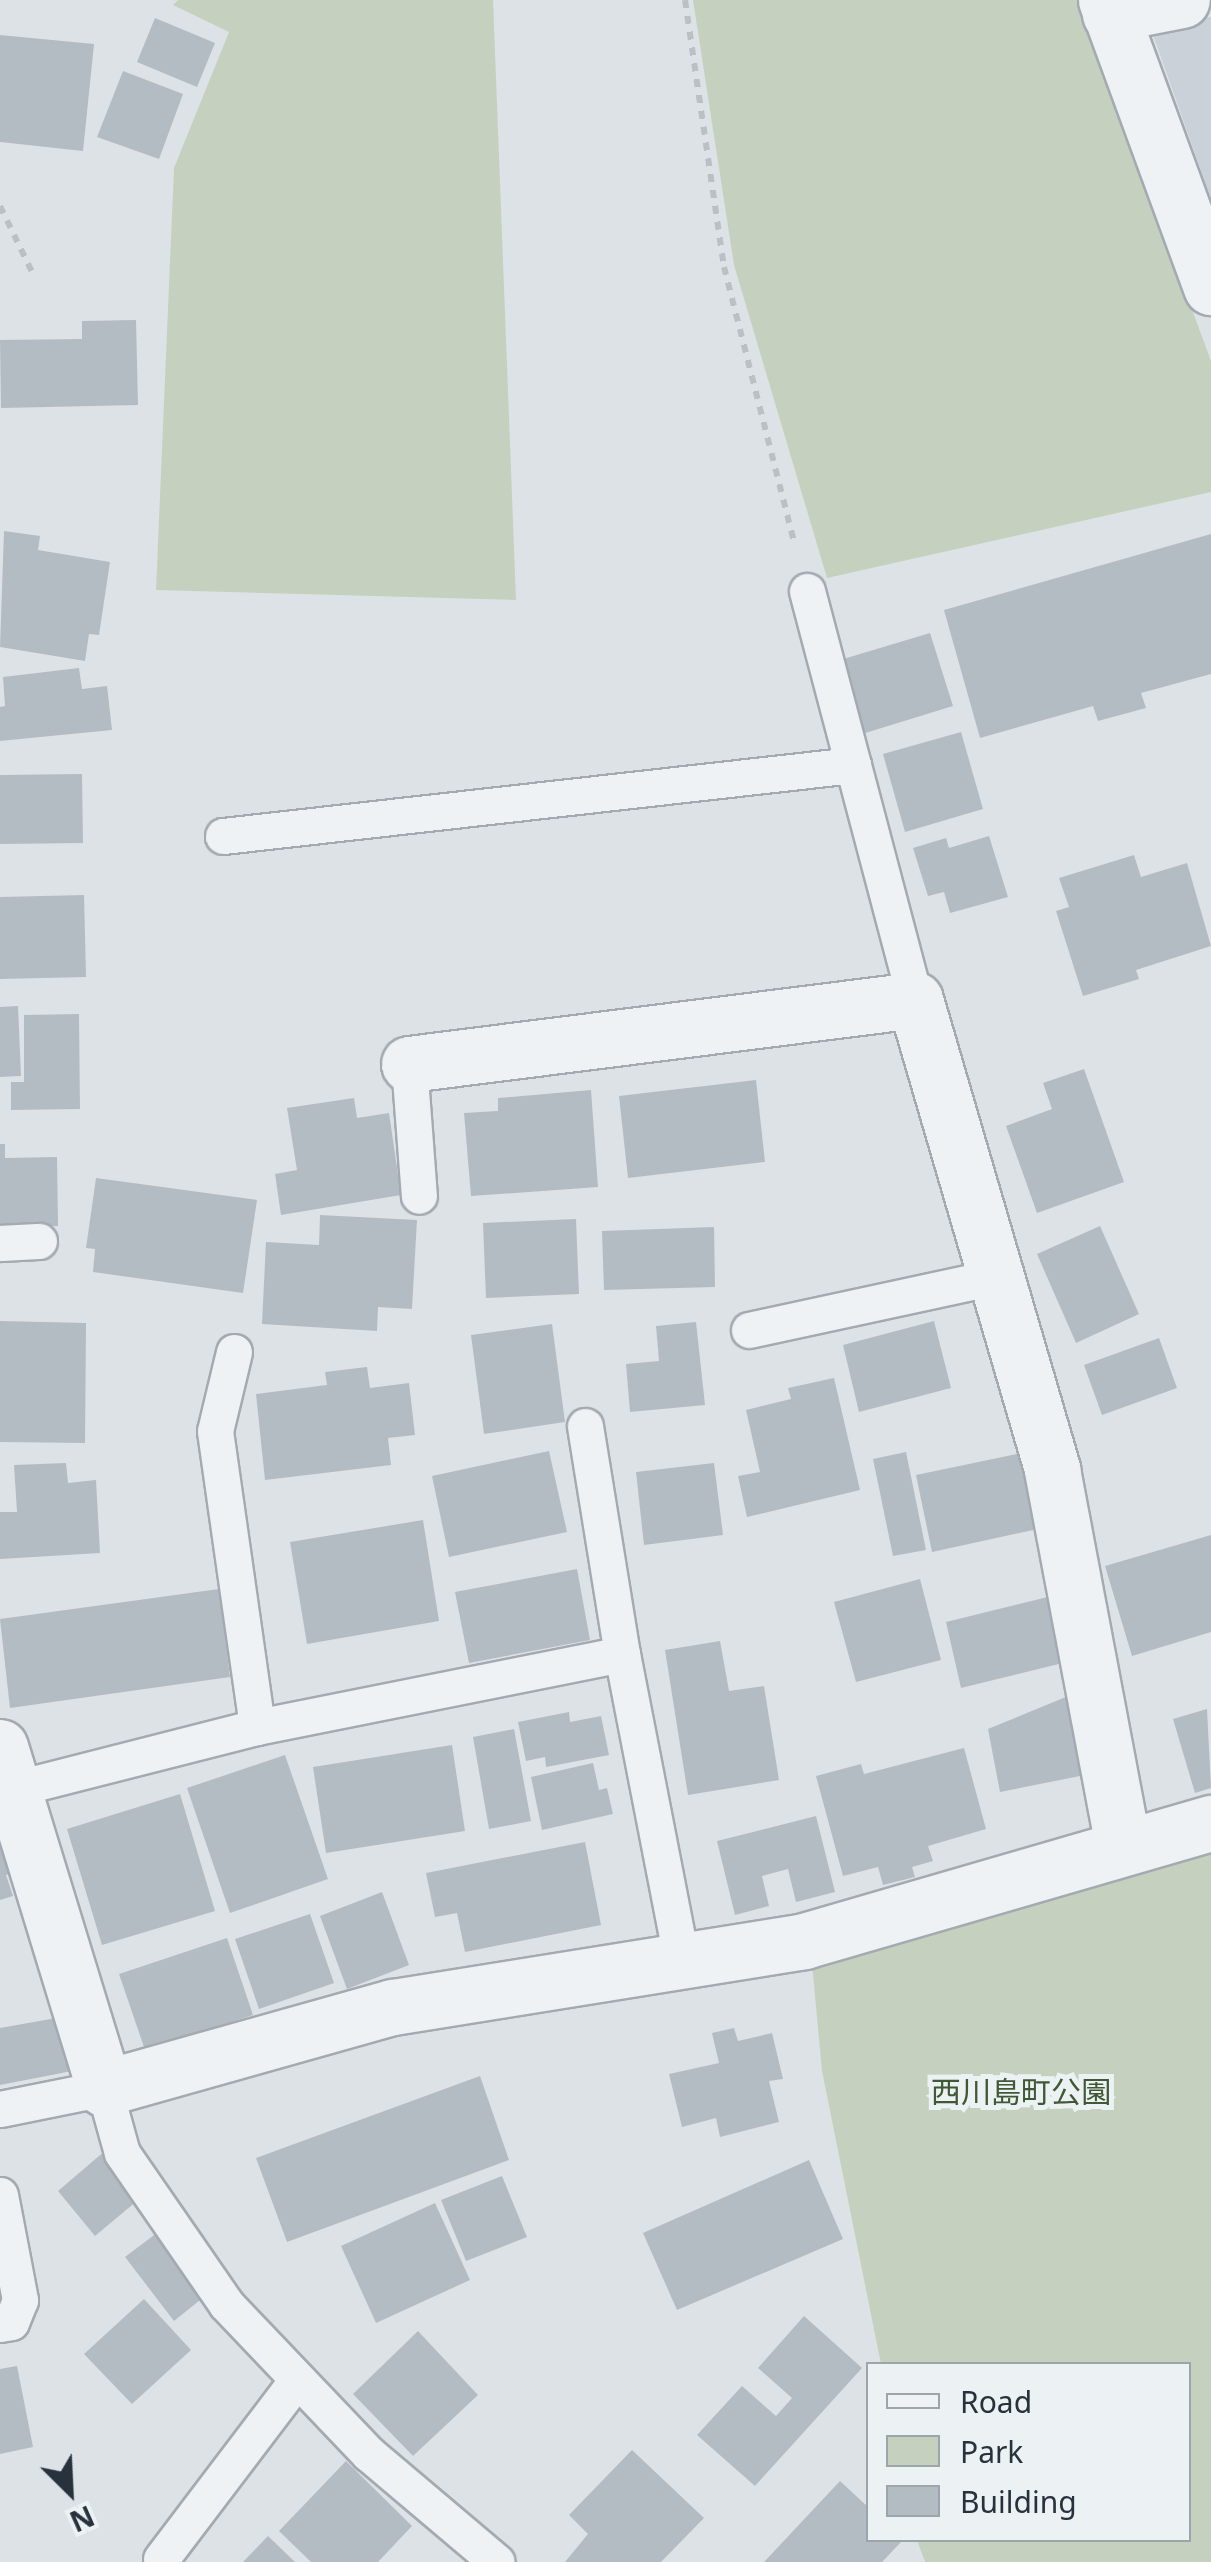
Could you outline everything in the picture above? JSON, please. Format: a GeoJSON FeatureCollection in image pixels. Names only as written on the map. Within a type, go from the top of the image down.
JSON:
{"type":"FeatureCollection","features":[{"type":"Feature","properties":{"kind":"street"},"geometry":{"type":"LineString","coordinates":[[1182,0],[1108,7],[1211,287]]}},
{"type":"Feature","properties":{"kind":"street"},"geometry":{"type":"LineString","coordinates":[[409,1064],[915,1000],[1052,1470],[1122,1847]]}},
{"type":"Feature","properties":{"kind":"street"},"geometry":{"type":"LineString","coordinates":[[6,1768],[104,2088],[393,2007],[804,1941],[1211,1823]]}},
{"type":"Feature","properties":{"kind":"lane"},"geometry":{"type":"LineString","coordinates":[[807,591],[915,1000]]}},
{"type":"Feature","properties":{"kind":"lane"},"geometry":{"type":"LineString","coordinates":[[223,836],[852,765]]}},
{"type":"Feature","properties":{"kind":"lane"},"geometry":{"type":"LineString","coordinates":[[409,1064],[419,1196]]}},
{"type":"Feature","properties":{"kind":"lane"},"geometry":{"type":"LineString","coordinates":[[0,1243],[39,1240]]}},
{"type":"Feature","properties":{"kind":"lane"},"geometry":{"type":"LineString","coordinates":[[749,1330],[995,1277]]}},
{"type":"Feature","properties":{"kind":"lane"},"geometry":{"type":"LineString","coordinates":[[234,1352],[216,1431],[256,1727]]}},
{"type":"Feature","properties":{"kind":"lane"},"geometry":{"type":"LineString","coordinates":[[585,1426],[622,1654],[682,1962]]}},
{"type":"Feature","properties":{"kind":"lane"},"geometry":{"type":"LineString","coordinates":[[6,1768],[256,1727],[622,1654]]}},
{"type":"Feature","properties":{"kind":"lane"},"geometry":{"type":"LineString","coordinates":[[0,2108],[104,2088],[122,2153],[226,2304],[369,2454],[497,2562]]}},
{"type":"Feature","properties":{"kind":"lane"},"geometry":{"type":"LineString","coordinates":[[0,2195],[20,2300],[11,2322],[0,2324]]}},
{"type":"Feature","properties":{"kind":"lane"},"geometry":{"type":"LineString","coordinates":[[161,2559],[297,2380]]}},
{"type":"Feature","properties":{"kind":"path"},"geometry":{"type":"LineString","coordinates":[[685,0],[724,266],[807,591]]}},
{"type":"Feature","properties":{"kind":"path"},"geometry":{"type":"LineString","coordinates":[[0,206],[32,272]]}},
{"type":"Feature","properties":{"kind":"shaded area"},"geometry":{"type":"Polygon","coordinates":[[[1211,17],[1211,199],[1151,29],[1211,17]]]}},
{"type":"Feature","properties":{"kind":"green space"},"geometry":{"type":"Polygon","coordinates":[[[178,0],[493,0],[516,600],[156,590],[174,168],[229,32],[173,5],[178,0]]]}},
{"type":"Feature","properties":{"kind":"green space"},"geometry":{"type":"Polygon","coordinates":[[[693,0],[1078,0],[1211,361],[1211,492],[827,578],[734,265],[693,0]]]}},
{"type":"Feature","properties":{"kind":"green space","name":"西川島町公園"},"geometry":{"type":"Polygon","coordinates":[[[1211,1840],[1211,2562],[925,2562],[918,2542],[1191,2542],[1191,2362],[881,2362],[822,2071],[811,1953],[1211,1840]]]}},
{"type":"Feature","properties":{"kind":"building"},"geometry":{"type":"Polygon","coordinates":[[[155,18],[215,43],[197,87],[137,62],[155,18]]]}},
{"type":"Feature","properties":{"kind":"building"},"geometry":{"type":"Polygon","coordinates":[[[0,35],[94,44],[83,151],[0,142],[0,35]]]}},
{"type":"Feature","properties":{"kind":"building"},"geometry":{"type":"Polygon","coordinates":[[[123,71],[183,94],[159,159],[97,137],[123,71]]]}},
{"type":"Feature","properties":{"kind":"building"},"geometry":{"type":"Polygon","coordinates":[[[136,320],[138,405],[1,408],[0,340],[82,339],[82,321],[136,320]]]}},
{"type":"Feature","properties":{"kind":"building"},"geometry":{"type":"Polygon","coordinates":[[[4,531],[40,536],[38,550],[110,562],[99,635],[89,634],[85,661],[0,647],[4,531]]]}},
{"type":"Feature","properties":{"kind":"building"},"geometry":{"type":"Polygon","coordinates":[[[1211,534],[1211,674],[1141,693],[1146,708],[1098,721],[1093,706],[980,738],[944,610],[1211,534]]]}},
{"type":"Feature","properties":{"kind":"building"},"geometry":{"type":"Polygon","coordinates":[[[930,633],[953,706],[862,734],[840,660],[930,633]]]}},
{"type":"Feature","properties":{"kind":"building"},"geometry":{"type":"Polygon","coordinates":[[[79,668],[82,689],[107,686],[112,730],[0,741],[0,707],[5,706],[3,677],[79,668]]]}},
{"type":"Feature","properties":{"kind":"building"},"geometry":{"type":"Polygon","coordinates":[[[961,732],[983,809],[905,832],[883,754],[961,732]]]}},
{"type":"Feature","properties":{"kind":"building"},"geometry":{"type":"Polygon","coordinates":[[[82,774],[83,843],[0,844],[0,775],[82,774]]]}},
{"type":"Feature","properties":{"kind":"building"},"geometry":{"type":"Polygon","coordinates":[[[989,836],[1008,897],[950,913],[944,892],[928,896],[913,848],[946,838],[949,848],[989,836]]]}},
{"type":"Feature","properties":{"kind":"building"},"geometry":{"type":"Polygon","coordinates":[[[1134,855],[1141,877],[1187,863],[1211,946],[1136,970],[1139,979],[1083,996],[1056,911],[1069,907],[1059,878],[1134,855]]]}},
{"type":"Feature","properties":{"kind":"building"},"geometry":{"type":"Polygon","coordinates":[[[84,895],[86,977],[0,979],[0,897],[84,895]]]}},
{"type":"Feature","properties":{"kind":"building"},"geometry":{"type":"Polygon","coordinates":[[[18,1006],[21,1076],[0,1077],[0,1007],[18,1006]]]}},
{"type":"Feature","properties":{"kind":"building"},"geometry":{"type":"Polygon","coordinates":[[[79,1014],[80,1109],[11,1110],[11,1082],[24,1082],[24,1015],[79,1014]]]}},
{"type":"Feature","properties":{"kind":"building"},"geometry":{"type":"Polygon","coordinates":[[[1084,1069],[1124,1182],[1037,1213],[1006,1126],[1052,1109],[1043,1083],[1084,1069]]]}},
{"type":"Feature","properties":{"kind":"building"},"geometry":{"type":"Polygon","coordinates":[[[756,1080],[765,1162],[628,1178],[619,1096],[756,1080]]]}},
{"type":"Feature","properties":{"kind":"building"},"geometry":{"type":"Polygon","coordinates":[[[591,1090],[598,1187],[471,1196],[464,1113],[498,1111],[498,1098],[591,1090]]]}},
{"type":"Feature","properties":{"kind":"building"},"geometry":{"type":"Polygon","coordinates":[[[354,1098],[357,1118],[389,1113],[401,1195],[281,1215],[275,1174],[297,1170],[287,1108],[354,1098]]]}},
{"type":"Feature","properties":{"kind":"building"},"geometry":{"type":"Polygon","coordinates":[[[0,1144],[5,1144],[5,1158],[57,1157],[58,1226],[0,1227],[0,1144]]]}},
{"type":"Feature","properties":{"kind":"building"},"geometry":{"type":"Polygon","coordinates":[[[96,1178],[257,1200],[243,1293],[93,1272],[95,1249],[86,1248],[96,1178]]]}},
{"type":"Feature","properties":{"kind":"building"},"geometry":{"type":"Polygon","coordinates":[[[320,1215],[417,1220],[412,1309],[378,1307],[377,1331],[262,1324],[266,1242],[319,1245],[320,1215]]]}},
{"type":"Feature","properties":{"kind":"building"},"geometry":{"type":"Polygon","coordinates":[[[576,1219],[579,1294],[486,1298],[483,1223],[576,1219]]]}},
{"type":"Feature","properties":{"kind":"building"},"geometry":{"type":"Polygon","coordinates":[[[1100,1226],[1139,1314],[1076,1343],[1037,1254],[1100,1226]]]}},
{"type":"Feature","properties":{"kind":"building"},"geometry":{"type":"Polygon","coordinates":[[[714,1227],[715,1287],[604,1290],[602,1231],[714,1227]]]}},
{"type":"Feature","properties":{"kind":"building"},"geometry":{"type":"Polygon","coordinates":[[[0,1321],[86,1323],[85,1443],[0,1442],[0,1321]]]}},
{"type":"Feature","properties":{"kind":"building"},"geometry":{"type":"Polygon","coordinates":[[[934,1321],[951,1388],[859,1412],[843,1345],[934,1321]]]}},
{"type":"Feature","properties":{"kind":"building"},"geometry":{"type":"Polygon","coordinates":[[[696,1322],[705,1405],[630,1412],[626,1364],[659,1361],[656,1326],[696,1322]]]}},
{"type":"Feature","properties":{"kind":"building"},"geometry":{"type":"Polygon","coordinates":[[[552,1324],[565,1422],[484,1434],[471,1335],[552,1324]]]}},
{"type":"Feature","properties":{"kind":"building"},"geometry":{"type":"Polygon","coordinates":[[[1159,1338],[1177,1388],[1102,1415],[1084,1365],[1159,1338]]]}},
{"type":"Feature","properties":{"kind":"building"},"geometry":{"type":"Polygon","coordinates":[[[367,1367],[370,1388],[409,1383],[415,1435],[388,1438],[391,1465],[265,1480],[256,1394],[327,1385],[325,1372],[367,1367]]]}},
{"type":"Feature","properties":{"kind":"building"},"geometry":{"type":"Polygon","coordinates":[[[834,1378],[860,1490],[747,1517],[738,1476],[760,1472],[746,1410],[791,1399],[788,1388],[834,1378]]]}},
{"type":"Feature","properties":{"kind":"building"},"geometry":{"type":"Polygon","coordinates":[[[549,1451],[567,1532],[449,1557],[432,1476],[549,1451]]]}},
{"type":"Feature","properties":{"kind":"building"},"geometry":{"type":"Polygon","coordinates":[[[906,1452],[926,1550],[893,1556],[873,1459],[906,1452]]]}},
{"type":"Feature","properties":{"kind":"building"},"geometry":{"type":"Polygon","coordinates":[[[1022,1453],[1038,1529],[932,1552],[916,1475],[1022,1453]]]}},
{"type":"Feature","properties":{"kind":"building"},"geometry":{"type":"Polygon","coordinates":[[[66,1463],[68,1483],[96,1480],[100,1553],[0,1559],[0,1512],[17,1512],[14,1465],[66,1463]]]}},
{"type":"Feature","properties":{"kind":"building"},"geometry":{"type":"Polygon","coordinates":[[[714,1463],[723,1535],[644,1545],[636,1472],[714,1463]]]}},
{"type":"Feature","properties":{"kind":"building"},"geometry":{"type":"Polygon","coordinates":[[[423,1520],[439,1621],[307,1644],[290,1542],[423,1520]]]}},
{"type":"Feature","properties":{"kind":"building"},"geometry":{"type":"Polygon","coordinates":[[[1211,1535],[1211,1632],[1132,1656],[1105,1566],[1211,1535]]]}},
{"type":"Feature","properties":{"kind":"building"},"geometry":{"type":"Polygon","coordinates":[[[577,1569],[590,1640],[469,1663],[455,1592],[577,1569]]]}},
{"type":"Feature","properties":{"kind":"building"},"geometry":{"type":"Polygon","coordinates":[[[920,1579],[941,1660],[856,1682],[834,1602],[920,1579]]]}},
{"type":"Feature","properties":{"kind":"building"},"geometry":{"type":"Polygon","coordinates":[[[219,1589],[230,1677],[10,1708],[0,1619],[219,1589]]]}},
{"type":"Feature","properties":{"kind":"building"},"geometry":{"type":"Polygon","coordinates":[[[1056,1595],[1071,1661],[961,1688],[946,1622],[1056,1595]]]}},
{"type":"Feature","properties":{"kind":"building"},"geometry":{"type":"Polygon","coordinates":[[[720,1641],[729,1691],[764,1686],[779,1780],[688,1795],[665,1650],[720,1641]]]}},
{"type":"Feature","properties":{"kind":"building"},"geometry":{"type":"Polygon","coordinates":[[[1073,1694],[1090,1774],[1000,1792],[988,1729],[1073,1694]]]}},
{"type":"Feature","properties":{"kind":"building"},"geometry":{"type":"Polygon","coordinates":[[[1207,1709],[1211,1788],[1195,1793],[1173,1719],[1207,1709]]]}},
{"type":"Feature","properties":{"kind":"building"},"geometry":{"type":"Polygon","coordinates":[[[569,1712],[570,1722],[601,1716],[609,1755],[546,1767],[545,1757],[526,1761],[518,1722],[569,1712]]]}},
{"type":"Feature","properties":{"kind":"building"},"geometry":{"type":"Polygon","coordinates":[[[514,1729],[531,1821],[489,1829],[473,1737],[514,1729]]]}},
{"type":"Feature","properties":{"kind":"building"},"geometry":{"type":"Polygon","coordinates":[[[452,1745],[465,1831],[326,1853],[313,1767],[452,1745]]]}},
{"type":"Feature","properties":{"kind":"building"},"geometry":{"type":"Polygon","coordinates":[[[964,1748],[986,1829],[928,1846],[933,1861],[912,1867],[915,1877],[883,1885],[878,1867],[843,1876],[816,1776],[861,1764],[864,1774],[964,1748]]]}},
{"type":"Feature","properties":{"kind":"building"},"geometry":{"type":"Polygon","coordinates":[[[285,1755],[328,1879],[230,1913],[187,1788],[285,1755]]]}},
{"type":"Feature","properties":{"kind":"building"},"geometry":{"type":"Polygon","coordinates":[[[593,1763],[599,1790],[607,1788],[613,1814],[542,1830],[531,1777],[593,1763]]]}},
{"type":"Feature","properties":{"kind":"building"},"geometry":{"type":"Polygon","coordinates":[[[180,1794],[215,1911],[102,1945],[67,1829],[180,1794]]]}},
{"type":"Feature","properties":{"kind":"building"},"geometry":{"type":"Polygon","coordinates":[[[816,1816],[835,1892],[796,1902],[788,1869],[762,1876],[769,1906],[735,1915],[717,1841],[816,1816]]]}},
{"type":"Feature","properties":{"kind":"building"},"geometry":{"type":"Polygon","coordinates":[[[0,1826],[16,1871],[6,1875],[13,1896],[0,1900],[0,1826]]]}},
{"type":"Feature","properties":{"kind":"building"},"geometry":{"type":"Polygon","coordinates":[[[585,1842],[601,1925],[465,1952],[457,1913],[435,1917],[426,1873],[585,1842]]]}},
{"type":"Feature","properties":{"kind":"building"},"geometry":{"type":"Polygon","coordinates":[[[382,1892],[409,1965],[347,1989],[320,1916],[382,1892]]]}},
{"type":"Feature","properties":{"kind":"building"},"geometry":{"type":"Polygon","coordinates":[[[310,1914],[334,1983],[259,2009],[235,1939],[310,1914]]]}},
{"type":"Feature","properties":{"kind":"building"},"geometry":{"type":"Polygon","coordinates":[[[227,1938],[253,2015],[145,2050],[119,1974],[227,1938]]]}},
{"type":"Feature","properties":{"kind":"building"},"geometry":{"type":"Polygon","coordinates":[[[62,2017],[72,2071],[0,2085],[0,2028],[62,2017]]]}},
{"type":"Feature","properties":{"kind":"building"},"geometry":{"type":"Polygon","coordinates":[[[734,2028],[738,2041],[772,2033],[783,2079],[769,2081],[779,2122],[720,2137],[716,2118],[682,2127],[669,2074],[719,2063],[712,2033],[734,2028]]]}},
{"type":"Feature","properties":{"kind":"building"},"geometry":{"type":"Polygon","coordinates":[[[480,2076],[509,2160],[287,2242],[256,2158],[480,2076]]]}},
{"type":"Feature","properties":{"kind":"building"},"geometry":{"type":"Polygon","coordinates":[[[106,2150],[144,2195],[95,2236],[58,2191],[106,2150]]]}},
{"type":"Feature","properties":{"kind":"building"},"geometry":{"type":"Polygon","coordinates":[[[809,2160],[843,2239],[677,2310],[643,2233],[809,2160]]]}},
{"type":"Feature","properties":{"kind":"building"},"geometry":{"type":"Polygon","coordinates":[[[502,2176],[527,2237],[466,2261],[441,2200],[502,2176]]]}},
{"type":"Feature","properties":{"kind":"building"},"geometry":{"type":"Polygon","coordinates":[[[435,2203],[470,2280],[376,2323],[341,2246],[435,2203]]]}},
{"type":"Feature","properties":{"kind":"building"},"geometry":{"type":"Polygon","coordinates":[[[162,2229],[210,2292],[174,2321],[125,2257],[162,2229]]]}},
{"type":"Feature","properties":{"kind":"building"},"geometry":{"type":"Polygon","coordinates":[[[144,2299],[191,2350],[132,2404],[84,2354],[144,2299]]]}},
{"type":"Feature","properties":{"kind":"building"},"geometry":{"type":"Polygon","coordinates":[[[804,2316],[862,2368],[755,2486],[697,2435],[742,2386],[776,2416],[792,2398],[758,2368],[804,2316]]]}},
{"type":"Feature","properties":{"kind":"building"},"geometry":{"type":"Polygon","coordinates":[[[418,2331],[478,2395],[413,2456],[353,2394],[418,2331]]]}},
{"type":"Feature","properties":{"kind":"building"},"geometry":{"type":"Polygon","coordinates":[[[17,2366],[33,2447],[0,2454],[0,2369],[17,2366]]]}},
{"type":"Feature","properties":{"kind":"building"},"geometry":{"type":"Polygon","coordinates":[[[632,2450],[704,2518],[661,2562],[565,2562],[588,2534],[569,2515],[632,2450]]]}},
{"type":"Feature","properties":{"kind":"building"},"geometry":{"type":"Polygon","coordinates":[[[346,2461],[412,2526],[378,2562],[311,2562],[279,2531],[346,2461]]]}},
{"type":"Feature","properties":{"kind":"building"},"geometry":{"type":"Polygon","coordinates":[[[840,2481],[866,2505],[866,2542],[901,2542],[882,2562],[764,2562],[840,2481]]]}},
{"type":"Feature","properties":{"kind":"building"},"geometry":{"type":"Polygon","coordinates":[[[268,2536],[295,2562],[243,2562],[268,2536]]]}}]}
